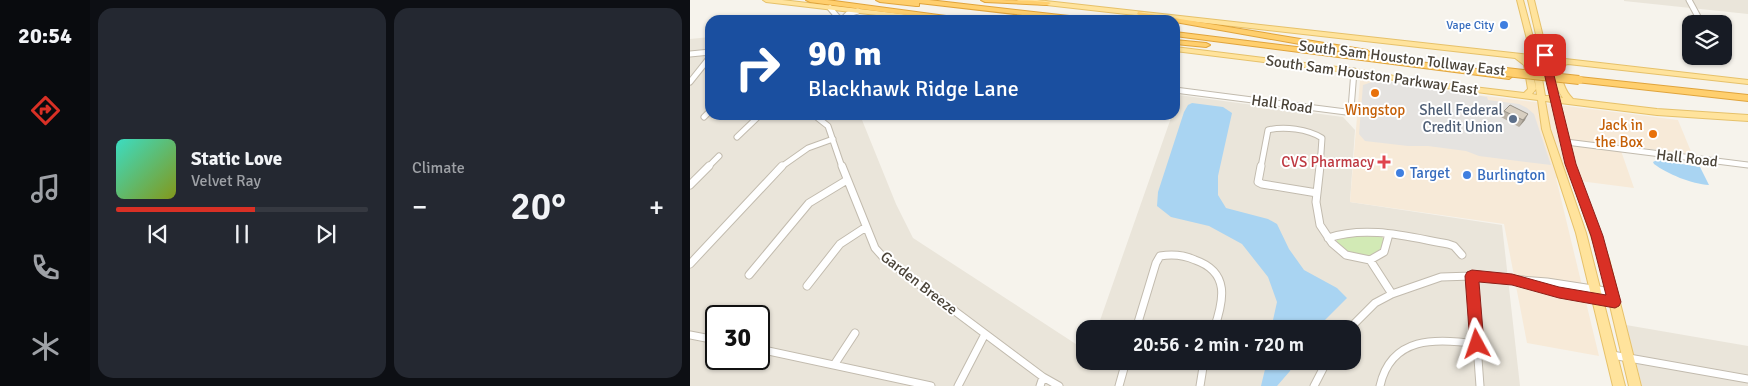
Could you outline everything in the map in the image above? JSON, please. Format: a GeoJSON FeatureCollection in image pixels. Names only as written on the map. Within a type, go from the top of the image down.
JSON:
{"type":"FeatureCollection","features":[{"type":"Feature","properties":{"kind":"highway"},"geometry":{"type":"LineString","coordinates":[[810,0],[923,15]]}},
{"type":"Feature","properties":{"kind":"highway"},"geometry":{"type":"LineString","coordinates":[[880,0],[1008,15]]}},
{"type":"Feature","properties":{"kind":"highway"},"geometry":{"type":"LineString","coordinates":[[910,0],[1043,15]]}},
{"type":"Feature","properties":{"kind":"highway"},"geometry":{"type":"LineString","coordinates":[[986,0],[1047,3]]}},
{"type":"Feature","properties":{"kind":"highway"},"geometry":{"type":"LineString","coordinates":[[1141,14],[1147,15]]}},
{"type":"Feature","properties":{"kind":"highway"},"geometry":{"type":"LineString","coordinates":[[1180,20],[1371,54]]}},
{"type":"Feature","properties":{"kind":"highway","name":"South Sam Houston Tollway East"},"geometry":{"type":"LineString","coordinates":[[1180,31],[1371,54],[1508,74]]}},
{"type":"Feature","properties":{"kind":"highway","name":"South Sam Houston Tollway East"},"geometry":{"type":"LineString","coordinates":[[1180,35],[1579,83],[1748,100]]}},
{"type":"Feature","properties":{"kind":"highway"},"geometry":{"type":"LineString","coordinates":[[1180,42],[1301,50]]}},
{"type":"Feature","properties":{"kind":"main road"},"geometry":{"type":"LineString","coordinates":[[766,0],[893,15]]}},
{"type":"Feature","properties":{"kind":"main road"},"geometry":{"type":"LineString","coordinates":[[1020,0],[1150,15]]}},
{"type":"Feature","properties":{"kind":"main road"},"geometry":{"type":"LineString","coordinates":[[1520,0],[1534,58],[1546,129],[1580,233],[1619,386]]}},
{"type":"Feature","properties":{"kind":"main road"},"geometry":{"type":"LineString","coordinates":[[1526,0],[1531,0],[1570,164],[1597,236],[1636,386]]}},
{"type":"Feature","properties":{"kind":"main road"},"geometry":{"type":"LineString","coordinates":[[1180,18],[1748,82]]}},
{"type":"Feature","properties":{"kind":"main road","name":"South Sam Houston Parkway East"},"geometry":{"type":"LineString","coordinates":[[1180,49],[1555,100],[1657,112],[1748,118]]}},
{"type":"Feature","properties":{"kind":"main road"},"geometry":{"type":"LineString","coordinates":[[1517,56],[1527,64],[1532,89],[1526,96]]}},
{"type":"Feature","properties":{"kind":"main road"},"geometry":{"type":"LineString","coordinates":[[1567,62],[1557,65],[1556,70],[1563,93],[1572,102]]}},
{"type":"Feature","properties":{"kind":"main road"},"geometry":{"type":"LineString","coordinates":[[1558,164],[1570,164]]}},
{"type":"Feature","properties":{"kind":"main road"},"geometry":{"type":"LineString","coordinates":[[1580,233],[1597,236]]}},
{"type":"Feature","properties":{"kind":"street"},"geometry":{"type":"LineString","coordinates":[[1689,0],[1697,15]]}},
{"type":"Feature","properties":{"kind":"street"},"geometry":{"type":"LineString","coordinates":[[830,8],[836,15]]}},
{"type":"Feature","properties":{"kind":"street"},"geometry":{"type":"LineString","coordinates":[[847,15],[858,11]]}},
{"type":"Feature","properties":{"kind":"street"},"geometry":{"type":"LineString","coordinates":[[690,54],[705,52]]}},
{"type":"Feature","properties":{"kind":"street"},"geometry":{"type":"LineString","coordinates":[[690,82],[705,64]]}},
{"type":"Feature","properties":{"kind":"street","name":"Hall Road"},"geometry":{"type":"LineString","coordinates":[[1180,91],[1346,112],[1351,109],[1354,71]]}},
{"type":"Feature","properties":{"kind":"street"},"geometry":{"type":"LineString","coordinates":[[737,137],[755,120]]}},
{"type":"Feature","properties":{"kind":"street","name":"Garden Breeze"},"geometry":{"type":"LineString","coordinates":[[820,120],[828,126],[874,248],[884,258],[985,334],[1043,377],[1059,386]]}},
{"type":"Feature","properties":{"kind":"street"},"geometry":{"type":"LineString","coordinates":[[1317,193],[1262,184],[1257,179],[1268,130],[1276,128],[1320,134],[1323,142],[1316,202],[1319,221],[1328,238],[1338,249],[1346,255],[1370,260],[1384,252],[1387,247],[1389,234]]}},
{"type":"Feature","properties":{"kind":"street"},"geometry":{"type":"LineString","coordinates":[[690,264],[783,164],[808,148],[832,139]]}},
{"type":"Feature","properties":{"kind":"street","name":"Hall Road"},"geometry":{"type":"LineString","coordinates":[[1566,142],[1748,166]]}},
{"type":"Feature","properties":{"kind":"street"},"geometry":{"type":"LineString","coordinates":[[690,185],[719,156]]}},
{"type":"Feature","properties":{"kind":"street"},"geometry":{"type":"LineString","coordinates":[[749,275],[809,204],[821,194],[847,180]]}},
{"type":"Feature","properties":{"kind":"street"},"geometry":{"type":"LineString","coordinates":[[807,286],[840,244],[866,227]]}},
{"type":"Feature","properties":{"kind":"street"},"geometry":{"type":"LineString","coordinates":[[1328,238],[1345,231],[1357,230],[1389,234],[1448,244],[1454,246],[1462,255]]}},
{"type":"Feature","properties":{"kind":"street"},"geometry":{"type":"LineString","coordinates":[[1139,320],[1160,256],[1168,254],[1181,255],[1198,260],[1211,266],[1220,278],[1224,292],[1216,320]]}},
{"type":"Feature","properties":{"kind":"street"},"geometry":{"type":"LineString","coordinates":[[1370,260],[1392,294]]}},
{"type":"Feature","properties":{"kind":"street"},"geometry":{"type":"LineString","coordinates":[[1472,276],[1480,386]]}},
{"type":"Feature","properties":{"kind":"street"},"geometry":{"type":"LineString","coordinates":[[1358,320],[1375,303],[1392,294],[1440,277],[1472,276],[1512,280],[1542,289],[1614,297]]}},
{"type":"Feature","properties":{"kind":"street"},"geometry":{"type":"LineString","coordinates":[[834,365],[855,332]]}},
{"type":"Feature","properties":{"kind":"street"},"geometry":{"type":"LineString","coordinates":[[958,386],[985,334]]}},
{"type":"Feature","properties":{"kind":"street"},"geometry":{"type":"LineString","coordinates":[[690,335],[705,338]]}},
{"type":"Feature","properties":{"kind":"street"},"geometry":{"type":"LineString","coordinates":[[1380,386],[1381,378],[1389,362],[1406,350],[1423,342],[1443,340],[1477,344]]}},
{"type":"Feature","properties":{"kind":"street"},"geometry":{"type":"LineString","coordinates":[[770,351],[931,386]]}},
{"type":"Feature","properties":{"kind":"street"},"geometry":{"type":"LineString","coordinates":[[1612,355],[1748,379]]}},
{"type":"Feature","properties":{"kind":"street"},"geometry":{"type":"LineString","coordinates":[[1119,386],[1123,370]]}},
{"type":"Feature","properties":{"kind":"street"},"geometry":{"type":"LineString","coordinates":[[1200,386],[1203,370]]}},
{"type":"Feature","properties":{"kind":"street"},"geometry":{"type":"LineString","coordinates":[[1314,386],[1322,370]]}},
{"type":"Feature","properties":{"kind":"street"},"geometry":{"type":"LineString","coordinates":[[1040,386],[1043,377]]}},
{"type":"Feature","properties":{"kind":"shaded area"},"geometry":{"type":"Polygon","coordinates":[[[1748,0],[1748,14],[1624,1],[1748,0]]]}},
{"type":"Feature","properties":{"kind":"shaded area"},"geometry":{"type":"Polygon","coordinates":[[[705,38],[705,120],[862,120],[896,204],[913,238],[1076,344],[1076,370],[1361,370],[1361,320],[1100,320],[1170,120],[1180,120],[1180,95],[1343,117],[1355,130],[1350,202],[1502,225],[1520,386],[690,386],[690,39],[705,38]]]}},
{"type":"Feature","properties":{"kind":"shaded area"},"geometry":{"type":"Polygon","coordinates":[[[1372,79],[1487,97],[1488,100],[1519,104],[1534,114],[1551,165],[1479,156],[1466,151],[1428,146],[1408,146],[1365,141],[1359,134],[1363,85],[1372,82],[1372,79]]]}},
{"type":"Feature","properties":{"kind":"shaded area"},"geometry":{"type":"Polygon","coordinates":[[[1360,80],[1678,120],[1692,154],[1619,145],[1634,188],[1556,178],[1599,356],[1527,343],[1504,224],[1350,202],[1360,80]]]}},
{"type":"Feature","properties":{"kind":"shaded area"},"geometry":{"type":"Polygon","coordinates":[[[1626,325],[1748,346],[1748,386],[1642,386],[1626,325]]]}},
{"type":"Feature","properties":{"kind":"green space"},"geometry":{"type":"Polygon","coordinates":[[[1353,234],[1381,236],[1385,241],[1380,250],[1372,254],[1355,256],[1341,249],[1337,244],[1337,238],[1353,234]]]}},
{"type":"Feature","properties":{"kind":"water"},"geometry":{"type":"Polygon","coordinates":[[[1192,103],[1223,107],[1232,113],[1218,176],[1218,195],[1226,208],[1268,219],[1277,224],[1289,249],[1304,270],[1337,288],[1347,298],[1325,320],[1273,320],[1277,302],[1268,277],[1242,244],[1209,226],[1171,217],[1157,206],[1158,192],[1188,105],[1192,103]]]}},
{"type":"Feature","properties":{"kind":"water"},"geometry":{"type":"Polygon","coordinates":[[[1657,160],[1700,167],[1709,185],[1695,183],[1673,175],[1654,164],[1653,162],[1657,160]]]}},
{"type":"Feature","properties":{"kind":"water"},"geometry":{"type":"Polygon","coordinates":[[[1265,370],[1290,370],[1277,386],[1261,386],[1265,370]]]}},
{"type":"Feature","properties":{"kind":"building"},"geometry":{"type":"Polygon","coordinates":[[[1510,105],[1528,114],[1523,120],[1504,111],[1510,105]]]}},
{"type":"Feature","properties":{"kind":"place","name":"Vape City"},"geometry":{"type":"Point","coordinates":[1504,25]}},
{"type":"Feature","properties":{"kind":"place","name":"Wingstop"},"geometry":{"type":"Point","coordinates":[1375,93]}},
{"type":"Feature","properties":{"kind":"place","name":"Shell Federal Credit Union"},"geometry":{"type":"Point","coordinates":[1513,119]}},
{"type":"Feature","properties":{"kind":"place","name":"Jack in the Box"},"geometry":{"type":"Point","coordinates":[1653,134]}},
{"type":"Feature","properties":{"kind":"place","name":"CVS Pharmacy"},"geometry":{"type":"Point","coordinates":[1384,162]}},
{"type":"Feature","properties":{"kind":"place","name":"Target"},"geometry":{"type":"Point","coordinates":[1400,173]}},
{"type":"Feature","properties":{"kind":"place","name":"Burlington"},"geometry":{"type":"Point","coordinates":[1467,175]}},
{"type":"Feature","properties":{"kind":"route"},"geometry":{"type":"LineString","coordinates":[[1477,344],[1472,276],[1512,280],[1559,293],[1615,302],[1597,236],[1570,164],[1545,55]]}}]}
